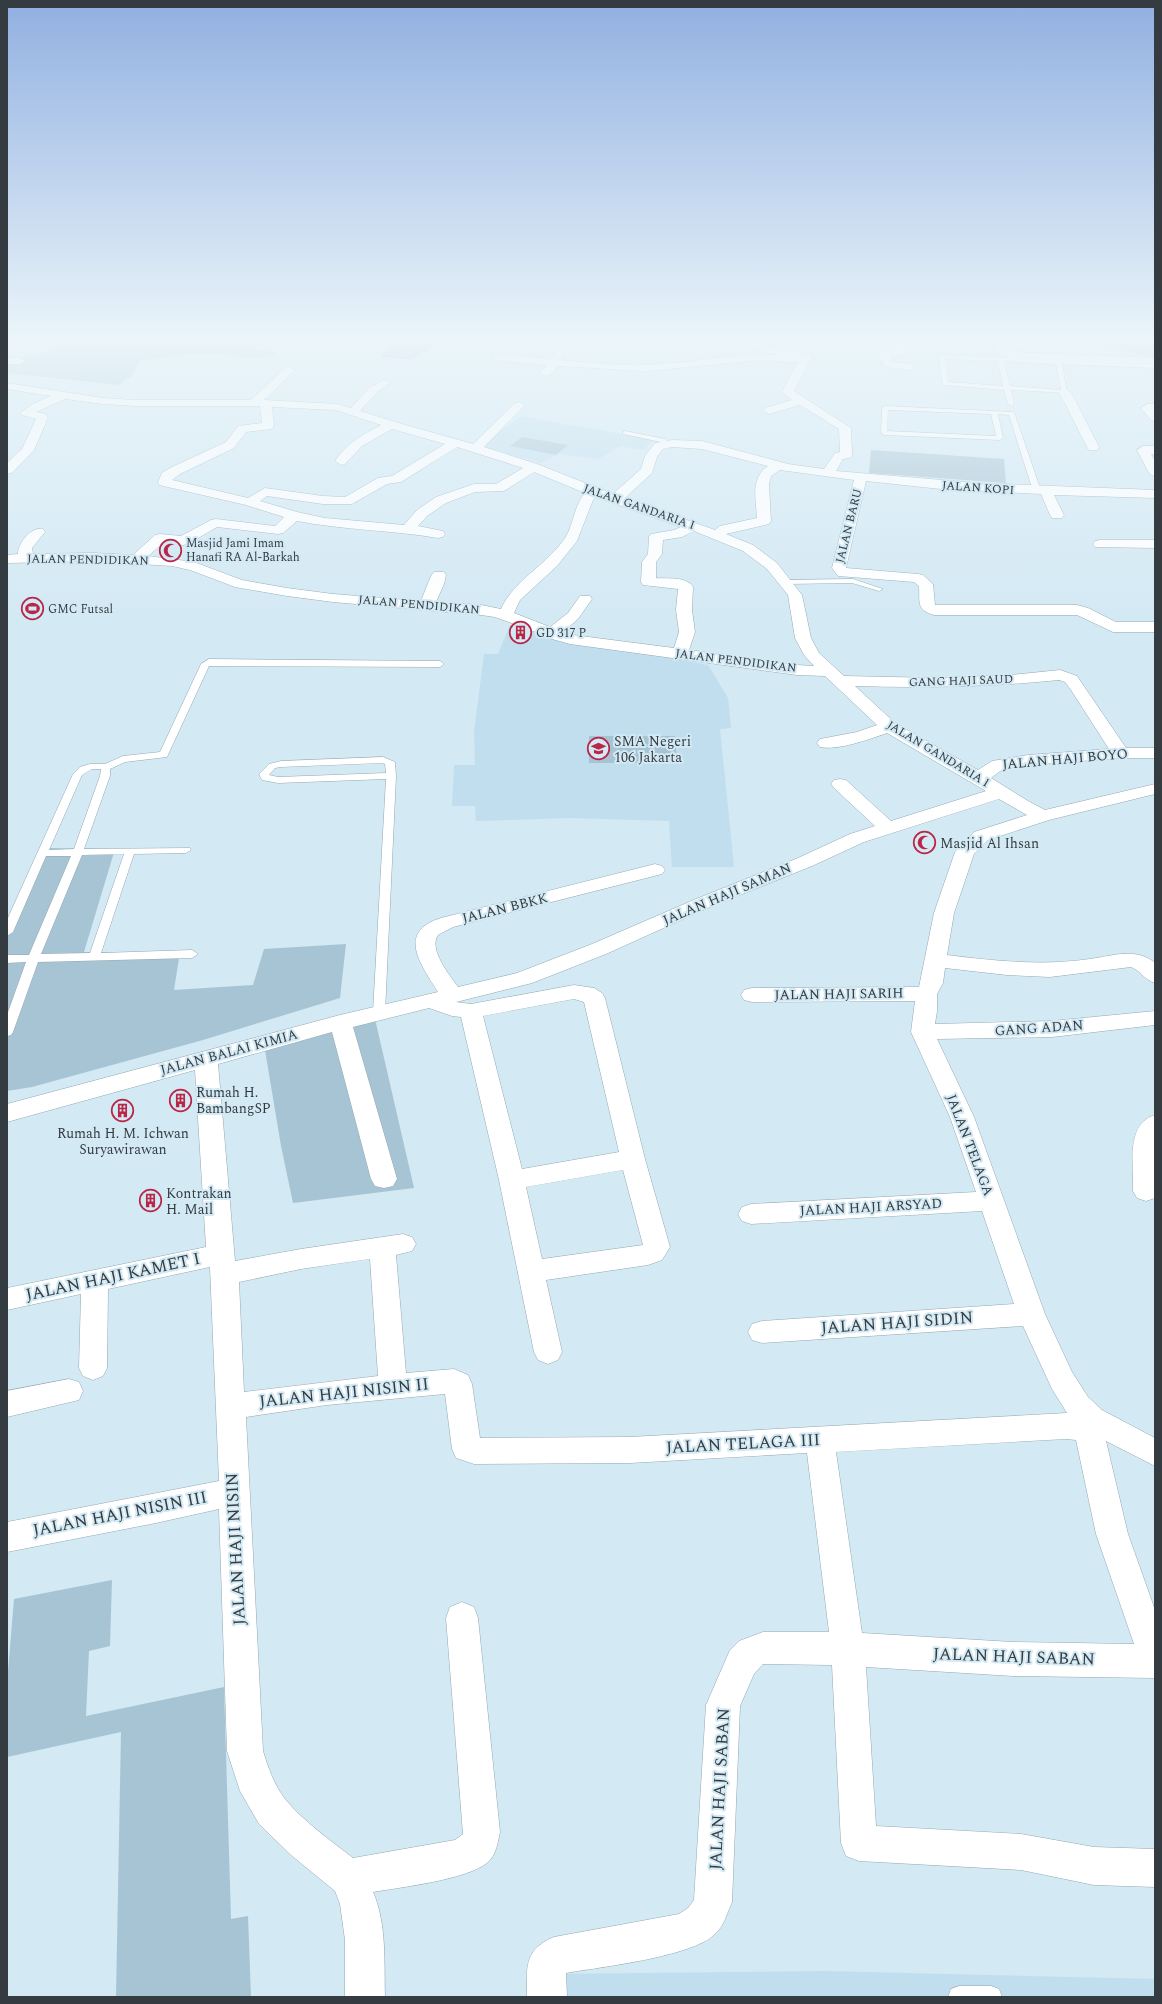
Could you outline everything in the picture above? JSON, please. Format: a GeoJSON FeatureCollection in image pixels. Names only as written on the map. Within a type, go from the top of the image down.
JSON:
{"type":"FeatureCollection","features":[{"type":"Feature","properties":{"kind":"street"},"geometry":{"type":"LineString","coordinates":[[7,470],[28,450],[35,431]]}},
{"type":"Feature","properties":{"kind":"street"},"geometry":{"type":"LineString","coordinates":[[242,431],[230,445],[175,471],[164,480],[250,502],[294,516],[325,522],[408,529],[438,534]]}},
{"type":"Feature","properties":{"kind":"street"},"geometry":{"type":"LineString","coordinates":[[341,461],[349,449],[356,443],[380,431]]}},
{"type":"Feature","properties":{"kind":"street","name":"JALAN GANDARIA I"},"geometry":{"type":"LineString","coordinates":[[412,431],[476,448],[533,467],[594,492],[693,526],[748,548],[772,566],[795,595],[804,638],[812,655],[889,727],[979,778],[1021,805],[1043,816]]}},
{"type":"Feature","properties":{"kind":"street"},"geometry":{"type":"LineString","coordinates":[[476,448],[493,431]]}},
{"type":"Feature","properties":{"kind":"street"},"geometry":{"type":"LineString","coordinates":[[830,470],[838,456],[846,455],[845,431]]}},
{"type":"Feature","properties":{"kind":"street"},"geometry":{"type":"LineString","coordinates":[[1084,431],[1093,448]]}},
{"type":"Feature","properties":{"kind":"street"},"geometry":{"type":"LineString","coordinates":[[250,502],[265,492],[343,501],[348,500],[383,481],[396,479],[455,442]]}},
{"type":"Feature","properties":{"kind":"street"},"geometry":{"type":"LineString","coordinates":[[616,499],[647,470],[651,456],[659,446],[668,444]]}},
{"type":"Feature","properties":{"kind":"street","name":"JALAN KOPI"},"geometry":{"type":"LineString","coordinates":[[668,444],[699,445],[779,466],[830,470],[861,477],[971,488],[1155,494]]}},
{"type":"Feature","properties":{"kind":"street"},"geometry":{"type":"LineString","coordinates":[[1149,450],[1155,473]]}},
{"type":"Feature","properties":{"kind":"street"},"geometry":{"type":"LineString","coordinates":[[716,535],[725,529],[764,521],[761,498],[764,476],[779,466]]}},
{"type":"Feature","properties":{"kind":"street"},"geometry":{"type":"LineString","coordinates":[[408,529],[422,513],[441,500],[474,488],[499,488],[533,467]]}},
{"type":"Feature","properties":{"kind":"street","name":"JALAN BARU"},"geometry":{"type":"LineString","coordinates":[[861,477],[839,568],[843,573],[918,578],[926,584],[928,608],[934,610],[1077,610],[1083,611],[1113,627],[1155,627]]}},
{"type":"Feature","properties":{"kind":"street"},"geometry":{"type":"LineString","coordinates":[[1041,491],[1057,516]]}},
{"type":"Feature","properties":{"kind":"street"},"geometry":{"type":"LineString","coordinates":[[505,616],[513,598],[552,563],[572,538],[587,499],[594,492]]}},
{"type":"Feature","properties":{"kind":"street"},"geometry":{"type":"LineString","coordinates":[[137,559],[160,538],[179,541],[185,540],[212,524],[277,530],[294,516]]}},
{"type":"Feature","properties":{"kind":"street"},"geometry":{"type":"LineString","coordinates":[[680,654],[687,632],[684,610],[686,588],[682,584],[651,583],[648,580],[650,560],[656,551],[656,537],[677,534],[693,526]]}},
{"type":"Feature","properties":{"kind":"street"},"geometry":{"type":"LineString","coordinates":[[26,559],[25,548],[38,532]]}},
{"type":"Feature","properties":{"kind":"street"},"geometry":{"type":"LineString","coordinates":[[1100,544],[1155,544]]}},
{"type":"Feature","properties":{"kind":"street","name":"JALAN PENDIDIKAN"},"geometry":{"type":"LineString","coordinates":[[7,559],[93,558],[137,559],[172,562],[194,566],[226,580],[287,592],[333,598],[481,610],[505,616],[552,634],[570,639],[680,654],[809,676],[834,676]]}},
{"type":"Feature","properties":{"kind":"street"},"geometry":{"type":"LineString","coordinates":[[426,606],[437,584],[439,575]]}},
{"type":"Feature","properties":{"kind":"street"},"geometry":{"type":"LineString","coordinates":[[552,634],[573,616],[585,599]]}},
{"type":"Feature","properties":{"kind":"street","name":"GANG HAJI SAUD"},"geometry":{"type":"LineString","coordinates":[[834,676],[939,683],[1011,680],[1060,675],[1071,679],[1122,753]]}},
{"type":"Feature","properties":{"kind":"street"},"geometry":{"type":"LineString","coordinates":[[826,743],[861,736],[889,727]]}},
{"type":"Feature","properties":{"kind":"street","name":"JALAN HAJI BOYO"},"geometry":{"type":"LineString","coordinates":[[979,778],[998,765],[1028,760],[1122,753],[1155,753]]}},
{"type":"Feature","properties":{"kind":"street"},"geometry":{"type":"LineString","coordinates":[[840,784],[889,829]]}},
{"type":"Feature","properties":{"kind":"street"},"geometry":{"type":"LineString","coordinates":[[922,1032],[926,1011],[926,994],[932,983],[944,913],[965,852],[981,836],[1043,816],[1155,789]]}},
{"type":"Feature","properties":{"kind":"street","name":"JALAN HAJI SAMAN"},"geometry":{"type":"LineString","coordinates":[[462,1004],[805,862],[857,838],[1002,792]]}},
{"type":"Feature","properties":{"kind":"street","name":"JALAN BBKK"},"geometry":{"type":"LineString","coordinates":[[548,1352],[512,1180],[462,1004],[426,953],[424,943],[430,930],[448,922],[655,870]]}},
{"type":"Feature","properties":{"kind":"street"},"geometry":{"type":"LineString","coordinates":[[936,960],[1006,968],[1050,970],[1135,960],[1148,967],[1155,976]]}},
{"type":"Feature","properties":{"kind":"street"},"geometry":{"type":"LineString","coordinates":[[462,1004],[574,992],[586,992],[594,998],[633,1159],[658,1243],[656,1250],[648,1255],[532,1271]]}},
{"type":"Feature","properties":{"kind":"street","name":"JALAN HAJI SARIH"},"geometry":{"type":"LineString","coordinates":[[752,995],[926,994]]}},
{"type":"Feature","properties":{"kind":"street","name":"JALAN BALAI KIMIA"},"geometry":{"type":"LineString","coordinates":[[7,1113],[379,1012],[430,1001],[462,1004]]}},
{"type":"Feature","properties":{"kind":"street","name":"GANG ADAN"},"geometry":{"type":"LineString","coordinates":[[922,1032],[1052,1029],[1155,1018]]}},
{"type":"Feature","properties":{"kind":"street"},"geometry":{"type":"LineString","coordinates":[[340,1022],[384,1179]]}},
{"type":"Feature","properties":{"kind":"street","name":"JALAN TELAGA"},"geometry":{"type":"LineString","coordinates":[[922,1032],[962,1117],[1031,1314],[1070,1395],[1090,1424],[1155,1453]]}},
{"type":"Feature","properties":{"kind":"street","name":"JALAN HAJI NISIN"},"geometry":{"type":"LineString","coordinates":[[206,1059],[223,1264],[231,1406],[233,1492],[245,1751],[253,1778],[272,1811],[304,1842],[348,1878],[358,1903],[364,1940],[365,1997]]}},
{"type":"Feature","properties":{"kind":"street"},"geometry":{"type":"LineString","coordinates":[[1146,1191],[1146,1136],[1149,1129],[1155,1124]]}},
{"type":"Feature","properties":{"kind":"street"},"geometry":{"type":"LineString","coordinates":[[512,1180],[633,1159]]}},
{"type":"Feature","properties":{"kind":"street","name":"JALAN HAJI ARSYAD"},"geometry":{"type":"LineString","coordinates":[[751,1214],[991,1201]]}},
{"type":"Feature","properties":{"kind":"street","name":"JALAN HAJI KAMET I"},"geometry":{"type":"LineString","coordinates":[[7,1299],[95,1280],[223,1264],[301,1259],[392,1246],[393,1387]]}},
{"type":"Feature","properties":{"kind":"street"},"geometry":{"type":"LineString","coordinates":[[93,1368],[95,1280]]}},
{"type":"Feature","properties":{"kind":"street","name":"JALAN HAJI SIDIN"},"geometry":{"type":"LineString","coordinates":[[762,1332],[1031,1314]]}},
{"type":"Feature","properties":{"kind":"street","name":"JALAN HAJI NISIN II"},"geometry":{"type":"LineString","coordinates":[[231,1406],[393,1387],[457,1382]]}},
{"type":"Feature","properties":{"kind":"street","name":"JALAN TELAGA III"},"geometry":{"type":"LineString","coordinates":[[457,1382],[467,1448],[474,1451],[630,1450],[1090,1424]]}},
{"type":"Feature","properties":{"kind":"street"},"geometry":{"type":"LineString","coordinates":[[7,1404],[69,1391]]}},
{"type":"Feature","properties":{"kind":"street"},"geometry":{"type":"LineString","coordinates":[[1090,1424],[1112,1534],[1155,1656]]}},
{"type":"Feature","properties":{"kind":"street"},"geometry":{"type":"LineString","coordinates":[[820,1440],[848,1649],[859,1843],[1021,1852],[1094,1866],[1155,1868]]}},
{"type":"Feature","properties":{"kind":"street","name":"JALAN HAJI NISIN III"},"geometry":{"type":"LineString","coordinates":[[7,1537],[156,1509],[233,1492]]}},
{"type":"Feature","properties":{"kind":"street"},"geometry":{"type":"LineString","coordinates":[[348,1878],[456,1858],[474,1850],[480,1843],[482,1832],[462,1618]]}},
{"type":"Feature","properties":{"kind":"street","name":"JALAN HAJI SABAN"},"geometry":{"type":"LineString","coordinates":[[547,1997],[546,1966],[554,1956],[680,1933],[695,1928],[706,1918],[713,1902],[723,1705],[742,1662],[751,1653],[763,1648],[848,1649],[1014,1659],[1155,1661]]}},
{"type":"Feature","properties":{"kind":"lane"},"geometry":{"type":"LineString","coordinates":[[884,431],[884,433],[1000,438],[998,431]]}},
{"type":"Feature","properties":{"kind":"lane"},"geometry":{"type":"LineString","coordinates":[[1019,431],[1041,491]]}},
{"type":"Feature","properties":{"kind":"lane"},"geometry":{"type":"LineString","coordinates":[[625,433],[663,440],[668,444]]}},
{"type":"Feature","properties":{"kind":"lane"},"geometry":{"type":"LineString","coordinates":[[786,582],[846,581],[866,584],[879,589]]}},
{"type":"Feature","properties":{"kind":"lane"},"geometry":{"type":"LineString","coordinates":[[7,932],[78,774],[82,769],[93,766],[105,768],[123,759],[164,755],[205,664],[209,662],[440,664]]}},
{"type":"Feature","properties":{"kind":"lane"},"geometry":{"type":"LineString","coordinates":[[379,1012],[391,776],[390,762],[383,760],[281,764],[272,766],[264,774],[265,778],[278,780],[391,776]]}},
{"type":"Feature","properties":{"kind":"lane"},"geometry":{"type":"LineString","coordinates":[[7,1032],[33,959],[78,852],[105,776],[105,768]]}},
{"type":"Feature","properties":{"kind":"lane"},"geometry":{"type":"LineString","coordinates":[[42,853],[186,850]]}},
{"type":"Feature","properties":{"kind":"lane"},"geometry":{"type":"LineString","coordinates":[[94,957],[130,851]]}},
{"type":"Feature","properties":{"kind":"lane"},"geometry":{"type":"LineString","coordinates":[[7,959],[192,954]]}},
{"type":"Feature","properties":{"kind":"lane"},"geometry":{"type":"LineString","coordinates":[[959,1997],[991,1997]]}},
{"type":"Feature","properties":{"kind":"shaded area"},"geometry":{"type":"Polygon","coordinates":[[[502,431],[601,431],[654,440],[643,450],[620,446],[599,459],[558,454],[541,463],[481,446],[502,431]]]}},
{"type":"Feature","properties":{"kind":"shaded area"},"geometry":{"type":"Polygon","coordinates":[[[522,437],[568,445],[556,455],[510,446],[522,437]]]}},
{"type":"Feature","properties":{"kind":"shaded area"},"geometry":{"type":"Polygon","coordinates":[[[871,450],[1004,459],[1006,483],[869,473],[871,450]]]}},
{"type":"Feature","properties":{"kind":"shaded area","name":"SMA Negeri 106 Jakarta"},"geometry":{"type":"Polygon","coordinates":[[[510,625],[543,635],[708,665],[728,698],[731,728],[720,729],[734,867],[672,867],[669,821],[570,818],[476,821],[475,806],[452,806],[454,765],[475,765],[474,732],[484,654],[498,654],[510,625]]]}},
{"type":"Feature","properties":{"kind":"shaded area"},"geometry":{"type":"Polygon","coordinates":[[[589,736],[675,736],[677,763],[589,763],[589,736]]]}},
{"type":"Feature","properties":{"kind":"shaded area"},"geometry":{"type":"Polygon","coordinates":[[[50,848],[115,849],[84,952],[180,952],[174,990],[253,985],[264,949],[346,944],[340,998],[203,1040],[32,1087],[7,1091],[7,932],[50,848]]]}},
{"type":"Feature","properties":{"kind":"shaded area"},"geometry":{"type":"Polygon","coordinates":[[[375,1019],[414,1188],[293,1203],[281,1146],[265,1050],[375,1019]]]}},
{"type":"Feature","properties":{"kind":"shaded area"},"geometry":{"type":"Polygon","coordinates":[[[112,1580],[110,1646],[89,1651],[86,1716],[224,1687],[231,1919],[248,1916],[251,1997],[116,1997],[121,1732],[7,1757],[7,1684],[14,1599],[112,1580]]]}},
{"type":"Feature","properties":{"kind":"shaded area"},"geometry":{"type":"Polygon","coordinates":[[[824,1971],[1155,1979],[1155,1997],[552,1997],[551,1974],[824,1971]]]}},
{"type":"Feature","properties":{"kind":"place","name":"Masjid Jami Imam Hanafi RA Al-Barkah"},"geometry":{"type":"Point","coordinates":[171,550]}},
{"type":"Feature","properties":{"kind":"place","name":"GMC Futsal"},"geometry":{"type":"Point","coordinates":[33,609]}},
{"type":"Feature","properties":{"kind":"place","name":"GD 317 P"},"geometry":{"type":"Point","coordinates":[520,633]}},
{"type":"Feature","properties":{"kind":"place","name":"SMA Negeri 106 Jakarta"},"geometry":{"type":"Point","coordinates":[599,749]}},
{"type":"Feature","properties":{"kind":"place","name":"Masjid Al Ihsan"},"geometry":{"type":"Point","coordinates":[924,843]}},
{"type":"Feature","properties":{"kind":"place","name":"Rumah H. BambangSP"},"geometry":{"type":"Point","coordinates":[180,1100]}},
{"type":"Feature","properties":{"kind":"place","name":"Rumah H. M. Ichwan Suryawirawan"},"geometry":{"type":"Point","coordinates":[123,1111]}},
{"type":"Feature","properties":{"kind":"place","name":"Kontrakan H. Mail"},"geometry":{"type":"Point","coordinates":[151,1201]}}]}
